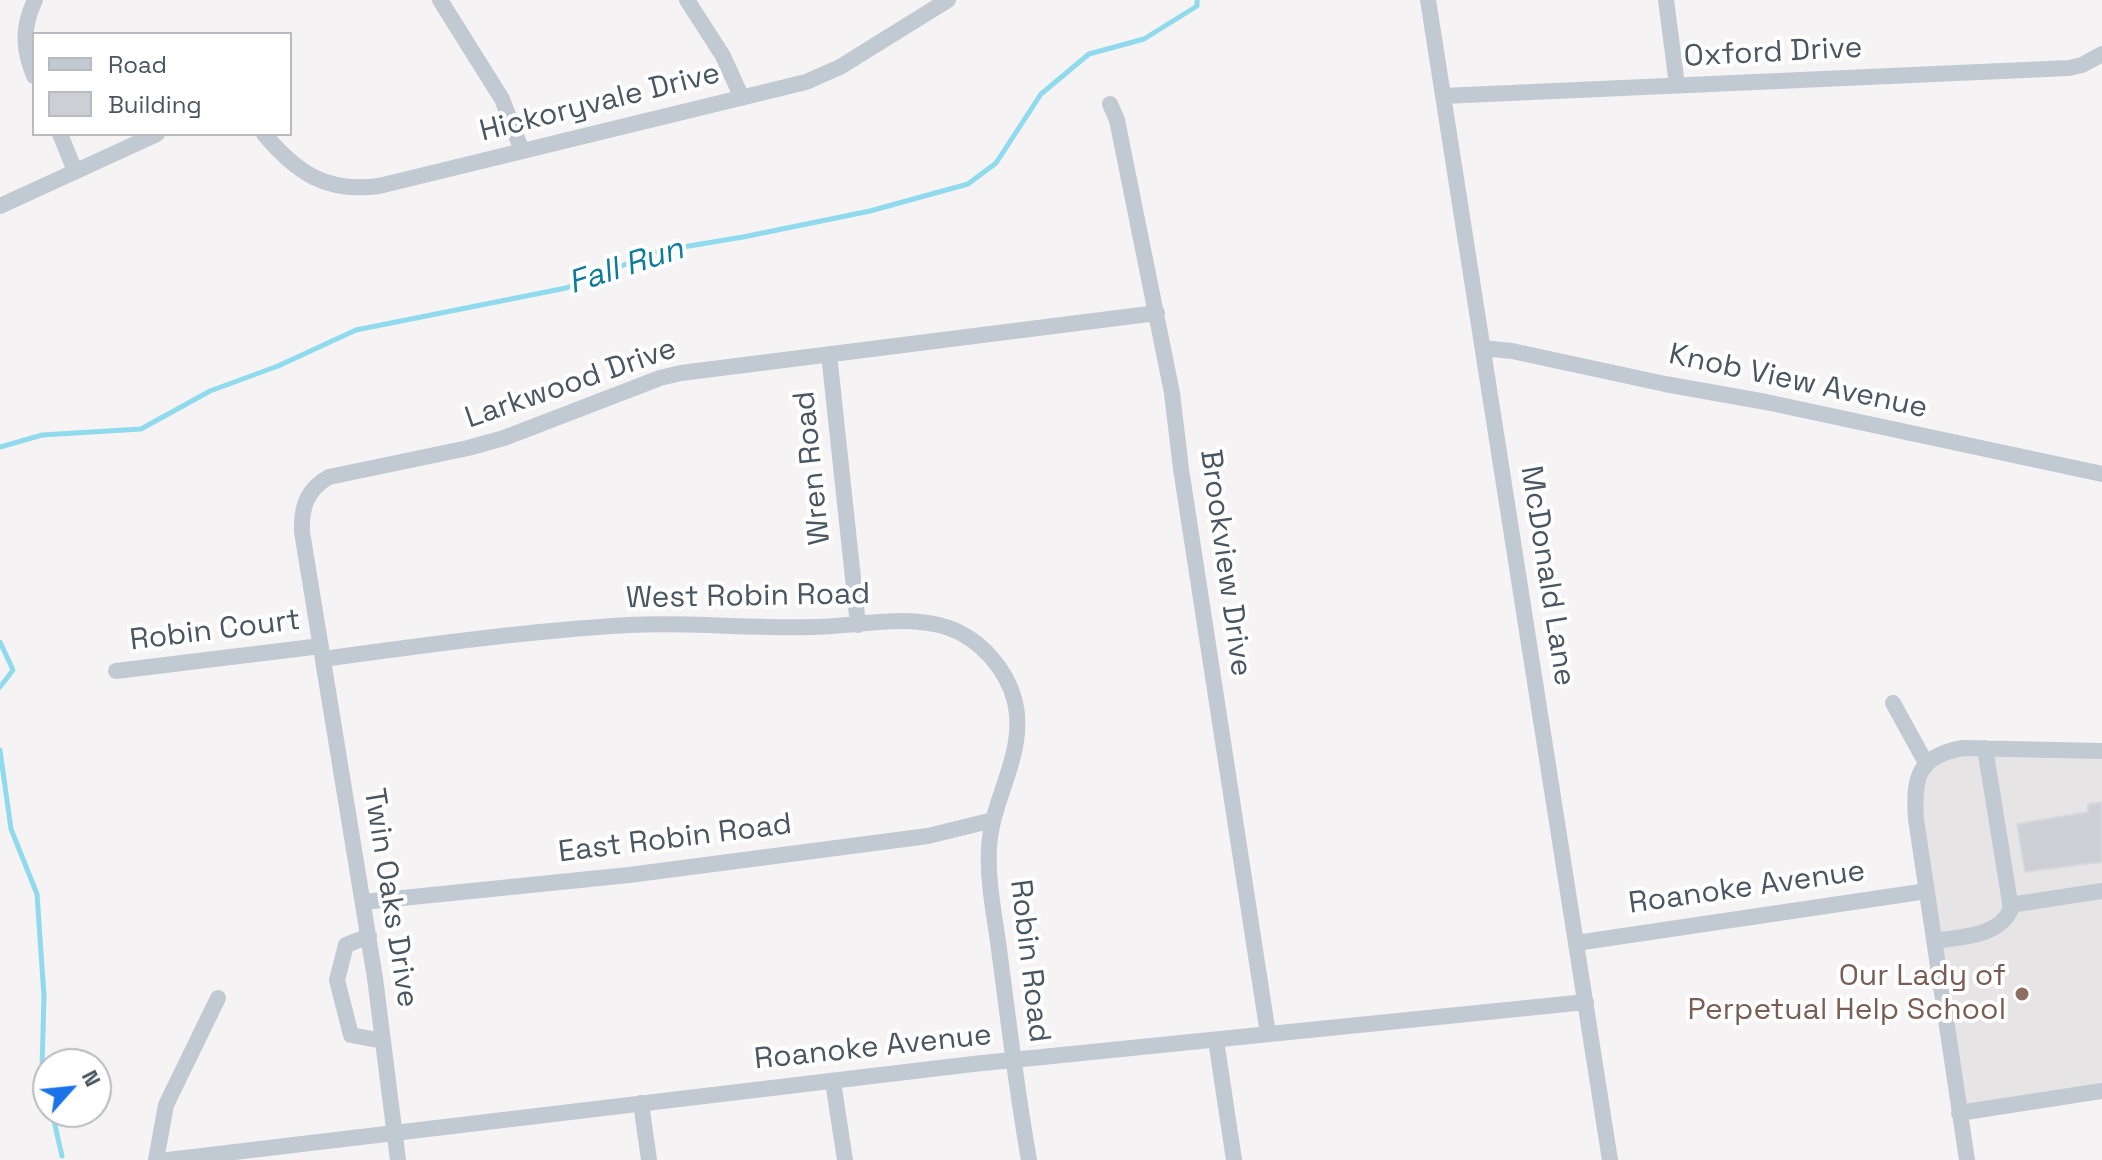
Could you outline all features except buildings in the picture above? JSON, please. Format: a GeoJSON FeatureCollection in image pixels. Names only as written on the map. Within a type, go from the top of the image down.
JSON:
{"type":"FeatureCollection","features":[{"type":"Feature","properties":{"kind":"street"},"geometry":{"type":"LineString","coordinates":[[32,71],[27,58],[25,29],[35,0]]}},
{"type":"Feature","properties":{"kind":"street"},"geometry":{"type":"LineString","coordinates":[[440,0],[502,99],[522,151]]}},
{"type":"Feature","properties":{"kind":"street"},"geometry":{"type":"LineString","coordinates":[[687,0],[723,56],[742,98]]}},
{"type":"Feature","properties":{"kind":"street","name":"McDonald Lane"},"geometry":{"type":"LineString","coordinates":[[1428,0],[1610,1160]]}},
{"type":"Feature","properties":{"kind":"street"},"geometry":{"type":"LineString","coordinates":[[1666,0],[1677,85]]}},
{"type":"Feature","properties":{"kind":"street","name":"Hickoryvale Drive"},"geometry":{"type":"LineString","coordinates":[[266,136],[286,160],[330,184],[345,188],[379,186],[798,85],[824,76],[940,2]]}},
{"type":"Feature","properties":{"kind":"street","name":"Oxford Drive"},"geometry":{"type":"LineString","coordinates":[[1443,96],[2069,68],[2102,54]]}},
{"type":"Feature","properties":{"kind":"street","name":"Brookview Drive"},"geometry":{"type":"LineString","coordinates":[[1110,104],[1117,120],[1172,393],[1268,1034]]}},
{"type":"Feature","properties":{"kind":"street"},"geometry":{"type":"LineString","coordinates":[[61,136],[75,171]]}},
{"type":"Feature","properties":{"kind":"street"},"geometry":{"type":"LineString","coordinates":[[0,206],[153,136]]}},
{"type":"Feature","properties":{"kind":"street","name":"Larkwood Drive"},"geometry":{"type":"LineString","coordinates":[[322,652],[301,517],[310,492],[329,477],[504,438],[670,375],[1157,313]]}},
{"type":"Feature","properties":{"kind":"street","name":"Knob View Avenue"},"geometry":{"type":"LineString","coordinates":[[1483,348],[1512,351],[1766,402],[2102,474]]}},
{"type":"Feature","properties":{"kind":"street","name":"Wren Road"},"geometry":{"type":"LineString","coordinates":[[829,354],[858,625]]}},
{"type":"Feature","properties":{"kind":"street","name":"West Robin Road"},"geometry":{"type":"LineString","coordinates":[[322,652],[631,625],[798,628],[897,622],[934,624],[969,638],[984,650],[997,664],[1014,700],[1017,719],[1015,754],[993,820]]}},
{"type":"Feature","properties":{"kind":"street","name":"Robin Court"},"geometry":{"type":"LineString","coordinates":[[116,671],[322,652]]}},
{"type":"Feature","properties":{"kind":"street","name":"Twin Oaks Drive"},"geometry":{"type":"LineString","coordinates":[[322,652],[369,936],[398,1160]]}},
{"type":"Feature","properties":{"kind":"street"},"geometry":{"type":"LineString","coordinates":[[1893,703],[1926,763]]}},
{"type":"Feature","properties":{"kind":"street"},"geometry":{"type":"LineString","coordinates":[[1934,941],[1987,931],[2009,915],[2010,905],[1985,748]]}},
{"type":"Feature","properties":{"kind":"street"},"geometry":{"type":"LineString","coordinates":[[1967,1160],[1927,891],[1915,799],[1916,782],[1926,763],[1947,751],[1985,748],[2102,751]]}},
{"type":"Feature","properties":{"kind":"street","name":"East Robin Road"},"geometry":{"type":"LineString","coordinates":[[363,902],[629,875],[928,836],[993,820]]}},
{"type":"Feature","properties":{"kind":"street","name":"Robin Road"},"geometry":{"type":"LineString","coordinates":[[993,820],[989,867],[1013,1061],[1029,1160]]}},
{"type":"Feature","properties":{"kind":"street","name":"Roanoke Avenue"},"geometry":{"type":"LineString","coordinates":[[1576,943],[1927,891]]}},
{"type":"Feature","properties":{"kind":"street"},"geometry":{"type":"LineString","coordinates":[[2010,905],[2102,891]]}},
{"type":"Feature","properties":{"kind":"street"},"geometry":{"type":"LineString","coordinates":[[369,936],[346,945],[337,980],[351,1035],[383,1041]]}},
{"type":"Feature","properties":{"kind":"street"},"geometry":{"type":"LineString","coordinates":[[156,1160],[166,1105],[218,998]]}},
{"type":"Feature","properties":{"kind":"street","name":"Roanoke Avenue"},"geometry":{"type":"LineString","coordinates":[[168,1160],[1013,1061],[1586,1002]]}},
{"type":"Feature","properties":{"kind":"street"},"geometry":{"type":"LineString","coordinates":[[1216,1040],[1234,1160]]}},
{"type":"Feature","properties":{"kind":"street"},"geometry":{"type":"LineString","coordinates":[[833,1082],[845,1160]]}},
{"type":"Feature","properties":{"kind":"street"},"geometry":{"type":"LineString","coordinates":[[1959,1113],[2102,1091]]}},
{"type":"Feature","properties":{"kind":"street"},"geometry":{"type":"LineString","coordinates":[[641,1103],[649,1160]]}},
{"type":"Feature","properties":{"kind":"shaded area","name":"Our Lady of Perpetual Help School"},"geometry":{"type":"Polygon","coordinates":[[[1947,751],[2102,751],[2102,1097],[1961,1120],[1916,819],[1921,772],[1947,751]]]}},
{"type":"Feature","properties":{"kind":"waterway","name":"Fall Run"},"geometry":{"type":"LineString","coordinates":[[0,447],[42,435],[141,429],[210,391],[278,366],[356,330],[566,288],[659,251],[870,211],[968,184],[996,163],[1041,94],[1089,54],[1144,39],[1197,6],[1197,0]]}},
{"type":"Feature","properties":{"kind":"waterway"},"geometry":{"type":"LineString","coordinates":[[0,642],[13,670],[0,687]]}},
{"type":"Feature","properties":{"kind":"waterway"},"geometry":{"type":"LineString","coordinates":[[0,750],[11,829],[37,894],[44,996],[43,1048]]}},
{"type":"Feature","properties":{"kind":"waterway"},"geometry":{"type":"LineString","coordinates":[[56,1128],[62,1156]]}},
{"type":"Feature","properties":{"kind":"place","name":"Our Lady of Perpetual Help School"},"geometry":{"type":"Point","coordinates":[2022,994]}}]}
